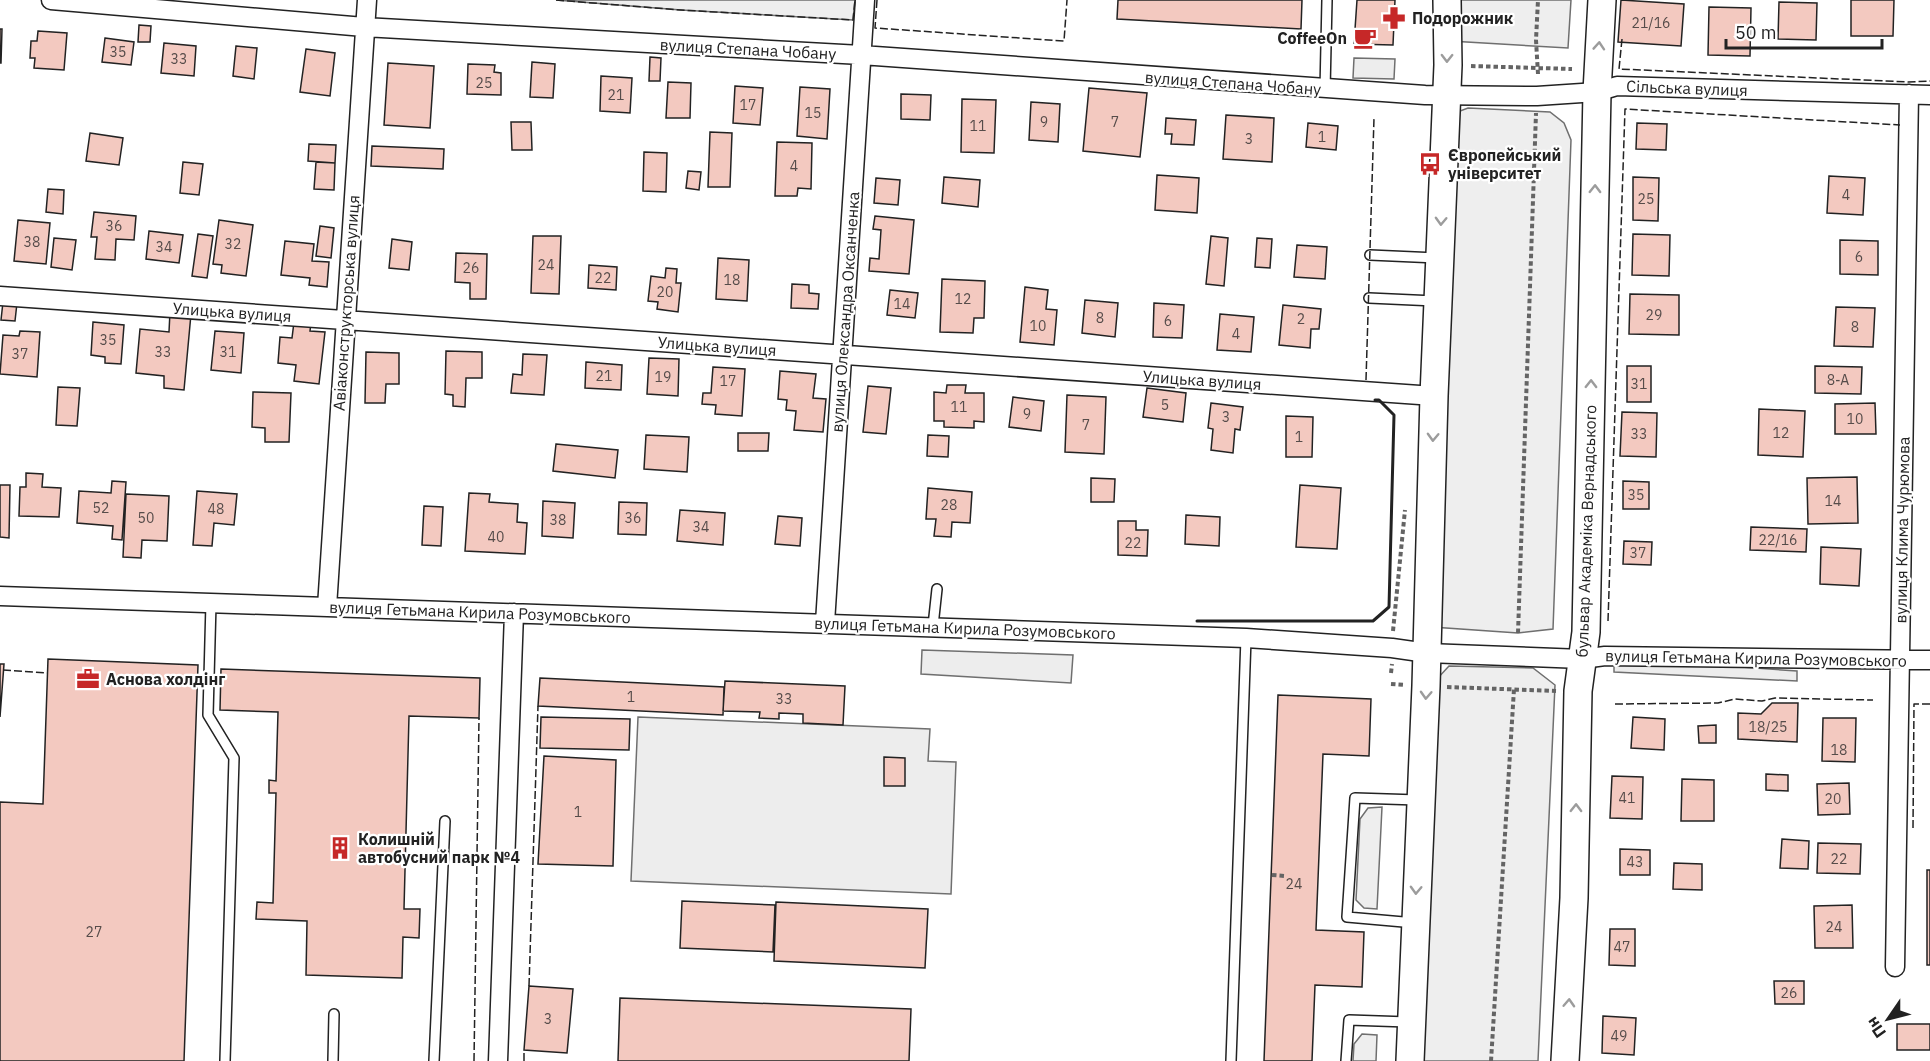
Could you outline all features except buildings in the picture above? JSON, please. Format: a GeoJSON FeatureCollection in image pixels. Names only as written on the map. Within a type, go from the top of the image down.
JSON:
{"type":"FeatureCollection","features":[{"type":"Feature","properties":{"kind":"main road"},"geometry":{"type":"LineString","coordinates":[[1410,1061],[1427,653],[1445,95],[1448,65],[1447,0]]}},
{"type":"Feature","properties":{"kind":"main road","name":"бульвар Академіка Вернадського"},"geometry":{"type":"LineString","coordinates":[[1565,1061],[1574,898],[1578,691],[1586,622],[1597,92],[1602,0]]}},
{"type":"Feature","properties":{"kind":"street","name":"вулиця Степана Чобану"},"geometry":{"type":"LineString","coordinates":[[51,0],[364,27],[861,55],[1325,90],[1445,95]]}},
{"type":"Feature","properties":{"kind":"street","name":"Авіаконструкторська вулиця"},"geometry":{"type":"LineString","coordinates":[[327,607],[367,0]]}},
{"type":"Feature","properties":{"kind":"street","name":"вулиця Олександра Оксанченка"},"geometry":{"type":"LineString","coordinates":[[825,623],[865,0]]}},
{"type":"Feature","properties":{"kind":"street","name":"Сільська вулиця"},"geometry":{"type":"LineString","coordinates":[[1445,95],[1537,96],[1597,92],[1617,86],[1930,95]]}},
{"type":"Feature","properties":{"kind":"street","name":"вулиця Клима Чурюмова"},"geometry":{"type":"LineString","coordinates":[[1895,966],[1910,94]]}},
{"type":"Feature","properties":{"kind":"street","name":"Улицька вулиця"},"geometry":{"type":"LineString","coordinates":[[0,296],[1434,396]]}},
{"type":"Feature","properties":{"kind":"street","name":"вулиця Гетьмана Кирила Розумовського"},"geometry":{"type":"LineString","coordinates":[[0,596],[1246,638],[1392,648],[1427,653],[1582,659],[1605,656],[1930,660]]}},
{"type":"Feature","properties":{"kind":"street"},"geometry":{"type":"LineString","coordinates":[[498,1061],[514,613]]}},
{"type":"Feature","properties":{"kind":"lane"},"geometry":{"type":"LineString","coordinates":[[1325,90],[1327,0]]}},
{"type":"Feature","properties":{"kind":"lane"},"geometry":{"type":"LineString","coordinates":[[1370,255],[1439,258]]}},
{"type":"Feature","properties":{"kind":"lane"},"geometry":{"type":"LineString","coordinates":[[1369,298],[1438,301]]}},
{"type":"Feature","properties":{"kind":"lane"},"geometry":{"type":"LineString","coordinates":[[933,626],[937,589]]}},
{"type":"Feature","properties":{"kind":"lane"},"geometry":{"type":"LineString","coordinates":[[211,603],[208,715],[234,758],[225,1061]]}},
{"type":"Feature","properties":{"kind":"lane"},"geometry":{"type":"LineString","coordinates":[[1231,1061],[1246,638]]}},
{"type":"Feature","properties":{"kind":"lane"},"geometry":{"type":"LineString","coordinates":[[1415,923],[1347,917],[1355,798],[1420,800]]}},
{"type":"Feature","properties":{"kind":"lane"},"geometry":{"type":"LineString","coordinates":[[434,1061],[445,821]]}},
{"type":"Feature","properties":{"kind":"lane"},"geometry":{"type":"LineString","coordinates":[[333,1061],[334,1014]]}},
{"type":"Feature","properties":{"kind":"lane"},"geometry":{"type":"LineString","coordinates":[[1346,1061],[1350,1020],[1412,1022]]}},
{"type":"Feature","properties":{"kind":"path"},"geometry":{"type":"LineString","coordinates":[[1538,0],[1536,40],[1538,74]]}},
{"type":"Feature","properties":{"kind":"path"},"geometry":{"type":"LineString","coordinates":[[1467,65],[1572,69]]}},
{"type":"Feature","properties":{"kind":"path"},"geometry":{"type":"LineString","coordinates":[[1518,633],[1536,112]]}},
{"type":"Feature","properties":{"kind":"path"},"geometry":{"type":"LineString","coordinates":[[1393,631],[1406,504]]}},
{"type":"Feature","properties":{"kind":"path"},"geometry":{"type":"LineString","coordinates":[[1438,687],[1563,691]]}},
{"type":"Feature","properties":{"kind":"path"},"geometry":{"type":"LineString","coordinates":[[1491,1061],[1514,688]]}},
{"type":"Feature","properties":{"kind":"path"},"geometry":{"type":"LineString","coordinates":[[1272,875],[1285,876]]}},
{"type":"Feature","properties":{"kind":"shaded area"},"geometry":{"type":"Polygon","coordinates":[[[556,0],[855,0],[853,20],[556,0]]]}},
{"type":"Feature","properties":{"kind":"shaded area"},"geometry":{"type":"Polygon","coordinates":[[[1450,0],[1571,0],[1568,48],[1450,41],[1450,0]]]}},
{"type":"Feature","properties":{"kind":"shaded area"},"geometry":{"type":"Polygon","coordinates":[[[1354,58],[1395,59],[1394,79],[1353,78],[1354,58]]]}},
{"type":"Feature","properties":{"kind":"shaded area"},"geometry":{"type":"Polygon","coordinates":[[[1468,108],[1550,112],[1564,123],[1571,140],[1553,629],[1518,633],[1432,627],[1452,114],[1468,108]]]}},
{"type":"Feature","properties":{"kind":"shaded area"},"geometry":{"type":"Polygon","coordinates":[[[922,650],[1073,655],[1071,683],[921,674],[922,650]]]}},
{"type":"Feature","properties":{"kind":"shaded area"},"geometry":{"type":"Polygon","coordinates":[[[1614,658],[1797,671],[1797,681],[1614,672],[1614,658]]]}},
{"type":"Feature","properties":{"kind":"shaded area"},"geometry":{"type":"Polygon","coordinates":[[[1449,666],[1533,668],[1555,685],[1538,1061],[1419,1061],[1436,680],[1449,666]]]}},
{"type":"Feature","properties":{"kind":"shaded area"},"geometry":{"type":"Polygon","coordinates":[[[638,717],[930,729],[928,761],[956,762],[951,894],[631,881],[638,717]]]}},
{"type":"Feature","properties":{"kind":"shaded area"},"geometry":{"type":"Polygon","coordinates":[[[1382,807],[1377,909],[1364,908],[1356,900],[1360,819],[1368,808],[1382,807]]]}},
{"type":"Feature","properties":{"kind":"shaded area"},"geometry":{"type":"Polygon","coordinates":[[[1362,1034],[1377,1035],[1376,1061],[1353,1061],[1354,1044],[1362,1034]]]}},
{"type":"Feature","properties":{"kind":"fence"},"geometry":{"type":"LineString","coordinates":[[556,0],[853,20],[855,0]]}},
{"type":"Feature","properties":{"kind":"fence"},"geometry":{"type":"LineString","coordinates":[[877,0],[875,28],[1064,41],[1067,0]]}},
{"type":"Feature","properties":{"kind":"fence"},"geometry":{"type":"LineString","coordinates":[[1622,39],[1619,69],[1908,82],[1930,81]]}},
{"type":"Feature","properties":{"kind":"fence"},"geometry":{"type":"LineString","coordinates":[[1608,621],[1625,109],[1900,125]]}},
{"type":"Feature","properties":{"kind":"fence"},"geometry":{"type":"LineString","coordinates":[[1366,380],[1374,118]]}},
{"type":"Feature","properties":{"kind":"fence"},"geometry":{"type":"LineString","coordinates":[[3,670],[47,673]]}},
{"type":"Feature","properties":{"kind":"fence"},"geometry":{"type":"LineString","coordinates":[[1615,704],[1718,703],[1735,699],[1762,701],[1775,698],[1873,700]]}},
{"type":"Feature","properties":{"kind":"fence"},"geometry":{"type":"LineString","coordinates":[[1913,828],[1914,704],[1930,704]]}},
{"type":"Feature","properties":{"kind":"fence"},"geometry":{"type":"LineString","coordinates":[[529,986],[538,706]]}},
{"type":"Feature","properties":{"kind":"fence"},"geometry":{"type":"LineString","coordinates":[[474,1061],[479,718]]}},
{"type":"Feature","properties":{"kind":"fence"},"geometry":{"type":"LineString","coordinates":[[524,1050],[524,1061]]}},
{"type":"Feature","properties":{"kind":"wall"},"geometry":{"type":"LineString","coordinates":[[1197,621],[1373,621],[1389,607],[1394,415],[1379,400],[1375,400]]}},
{"type":"Feature","properties":{"kind":"place","name":"Подорожник"},"geometry":{"type":"Point","coordinates":[1394,18]}},
{"type":"Feature","properties":{"kind":"place","name":"CoffeeOn"},"geometry":{"type":"Point","coordinates":[1365,38]}},
{"type":"Feature","properties":{"kind":"place","name":"Європейський університет"},"geometry":{"type":"Point","coordinates":[1430,164]}},
{"type":"Feature","properties":{"kind":"place","name":"Аснова холдінг"},"geometry":{"type":"Point","coordinates":[88,679]}},
{"type":"Feature","properties":{"kind":"place","name":"Колишній автобусний парк №4"},"geometry":{"type":"Point","coordinates":[340,848]}}]}
